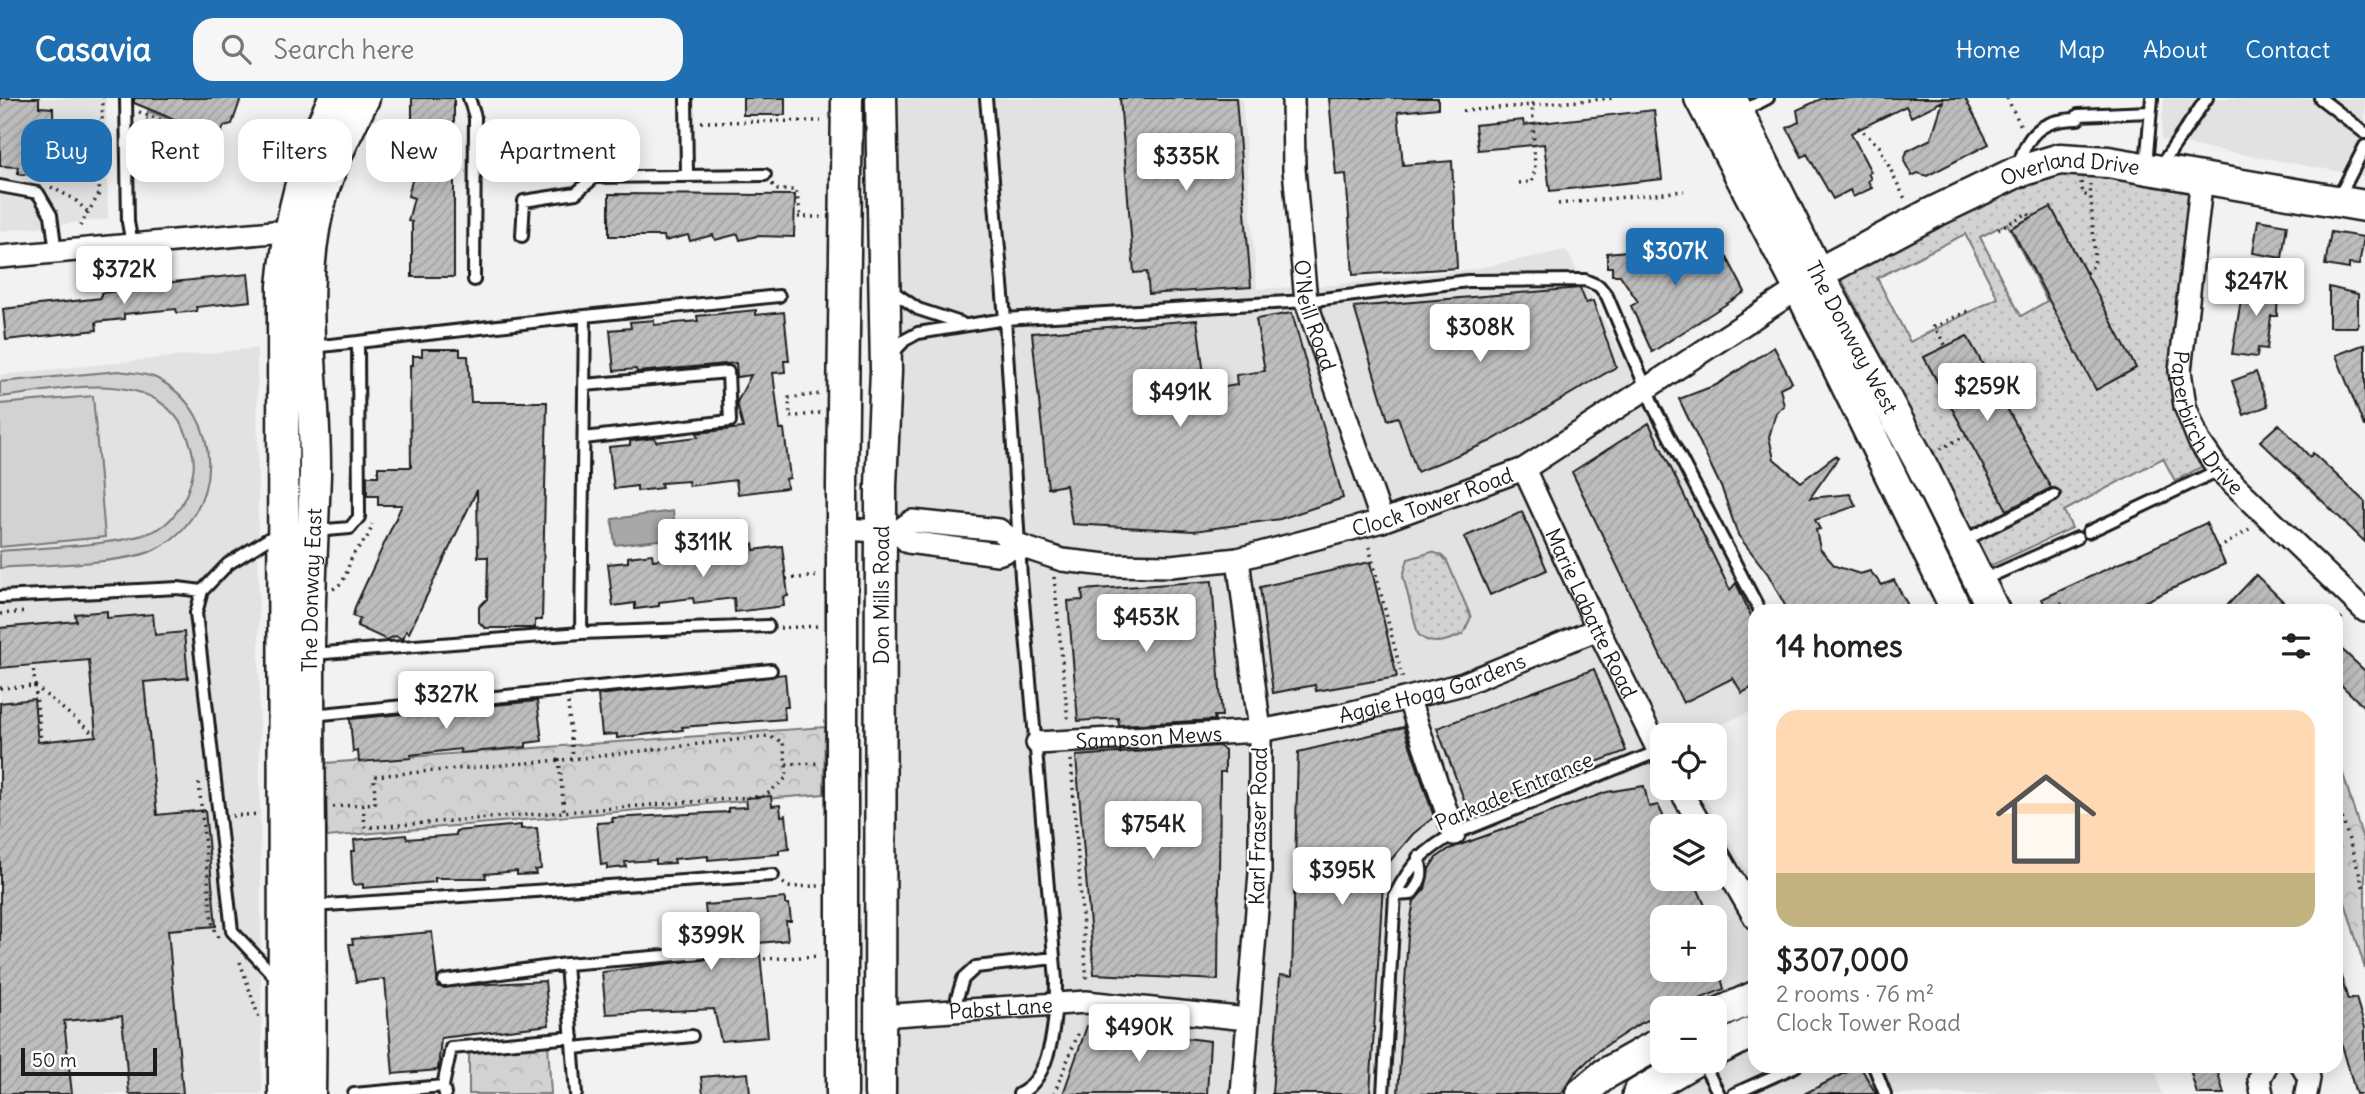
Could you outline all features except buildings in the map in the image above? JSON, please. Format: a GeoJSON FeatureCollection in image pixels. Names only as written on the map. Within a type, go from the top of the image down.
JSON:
{"type":"FeatureCollection","features":[{"type":"Feature","properties":{"kind":"street","name":"The Donway East"},"geometry":{"type":"LineString","coordinates":[[300,236],[306,164],[334,98]]}},
{"type":"Feature","properties":{"kind":"street","name":"The Donway East"},"geometry":{"type":"LineString","coordinates":[[310,1094],[297,906],[296,348],[283,286],[300,236],[322,195],[336,154],[364,98]]}},
{"type":"Feature","properties":{"kind":"street","name":"Don Mills Road"},"geometry":{"type":"LineString","coordinates":[[842,1094],[847,98]]}},
{"type":"Feature","properties":{"kind":"street","name":"Don Mills Road"},"geometry":{"type":"LineString","coordinates":[[880,1094],[889,531],[881,98]]}},
{"type":"Feature","properties":{"kind":"street","name":"O'Neill Road"},"geometry":{"type":"LineString","coordinates":[[1293,98],[1294,169],[1306,301],[1382,521]]}},
{"type":"Feature","properties":{"kind":"street","name":"The Donway West"},"geometry":{"type":"LineString","coordinates":[[1700,98],[1728,112],[1809,281],[1954,604]]}},
{"type":"Feature","properties":{"kind":"street","name":"Overland Drive"},"geometry":{"type":"LineString","coordinates":[[1809,281],[1917,221],[2017,172],[2065,159],[2152,169],[2351,204]]}},
{"type":"Feature","properties":{"kind":"street","name":"Paperbirch Drive"},"geometry":{"type":"LineString","coordinates":[[2202,177],[2180,371],[2186,406],[2199,442],[2219,470],[2365,611]]}},
{"type":"Feature","properties":{"kind":"street"},"geometry":{"type":"LineString","coordinates":[[0,257],[273,232],[300,236]]}},
{"type":"Feature","properties":{"kind":"street","name":"Clock Tower Road"},"geometry":{"type":"LineString","coordinates":[[843,529],[889,531],[912,520],[999,530],[1020,546],[1062,560],[1107,565],[1171,566],[1238,559],[1382,521],[1524,468],[1647,391],[1809,281]]}},
{"type":"Feature","properties":{"kind":"street","name":"The Donway West"},"geometry":{"type":"LineString","coordinates":[[1809,281],[1919,460],[1991,604]]}},
{"type":"Feature","properties":{"kind":"street","name":"Marie Labatte Road"},"geometry":{"type":"LineString","coordinates":[[1524,468],[1598,629],[1650,733]]}},
{"type":"Feature","properties":{"kind":"street","name":"The Donway East"},"geometry":{"type":"LineString","coordinates":[[297,531],[310,595],[309,654],[297,716]]}},
{"type":"Feature","properties":{"kind":"street","name":"Karl Fraser Road"},"geometry":{"type":"LineString","coordinates":[[1238,559],[1260,731],[1260,873],[1242,1094]]}},
{"type":"Feature","properties":{"kind":"street"},"geometry":{"type":"LineString","coordinates":[[1954,604],[1980,580]]}},
{"type":"Feature","properties":{"kind":"street","name":"Aggie Hogg Gardens"},"geometry":{"type":"LineString","coordinates":[[1260,731],[1409,700],[1478,679],[1598,629]]}},
{"type":"Feature","properties":{"kind":"street"},"geometry":{"type":"LineString","coordinates":[[1409,700],[1454,834]]}},
{"type":"Feature","properties":{"kind":"street","name":"Sampson Mews"},"geometry":{"type":"LineString","coordinates":[[1037,743],[1260,731]]}},
{"type":"Feature","properties":{"kind":"street"},"geometry":{"type":"LineString","coordinates":[[1727,870],[1748,906]]}},
{"type":"Feature","properties":{"kind":"street","name":"The Donway East"},"geometry":{"type":"LineString","coordinates":[[284,1094],[283,985],[297,906]]}},
{"type":"Feature","properties":{"kind":"street"},"geometry":{"type":"LineString","coordinates":[[1727,1010],[1748,1000]]}},
{"type":"Feature","properties":{"kind":"street","name":"Pabst Lane"},"geometry":{"type":"LineString","coordinates":[[880,1016],[1056,1002],[1247,1019]]}},
{"type":"Feature","properties":{"kind":"street"},"geometry":{"type":"LineString","coordinates":[[1727,1045],[1748,1034]]}},
{"type":"Feature","properties":{"kind":"street"},"geometry":{"type":"LineString","coordinates":[[1581,1094],[1605,1074],[1650,1049]]}},
{"type":"Feature","properties":{"kind":"street"},"geometry":{"type":"LineString","coordinates":[[1638,1094],[1676,1073]]}},
{"type":"Feature","properties":{"kind":"street"},"geometry":{"type":"LineString","coordinates":[[2262,1073],[2259,1079],[2262,1094]]}},
{"type":"Feature","properties":{"kind":"street"},"geometry":{"type":"LineString","coordinates":[[2306,1073],[2309,1078],[2306,1094]]}},
{"type":"Feature","properties":{"kind":"lane"},"geometry":{"type":"LineString","coordinates":[[469,98],[475,117],[474,280]]}},
{"type":"Feature","properties":{"kind":"lane"},"geometry":{"type":"LineString","coordinates":[[686,98],[687,176]]}},
{"type":"Feature","properties":{"kind":"lane"},"geometry":{"type":"LineString","coordinates":[[986,98],[1056,1002],[1041,1069],[1033,1084],[1019,1094]]}},
{"type":"Feature","properties":{"kind":"lane"},"geometry":{"type":"LineString","coordinates":[[1728,112],[1768,98]]}},
{"type":"Feature","properties":{"kind":"lane"},"geometry":{"type":"LineString","coordinates":[[2151,98],[2152,169]]}},
{"type":"Feature","properties":{"kind":"lane"},"geometry":{"type":"LineString","coordinates":[[2152,169],[2207,98]]}},
{"type":"Feature","properties":{"kind":"lane"},"geometry":{"type":"LineString","coordinates":[[2320,98],[2365,133]]}},
{"type":"Feature","properties":{"kind":"lane"},"geometry":{"type":"LineString","coordinates":[[126,103],[128,222],[132,244]]}},
{"type":"Feature","properties":{"kind":"lane"},"geometry":{"type":"LineString","coordinates":[[2017,172],[2022,148],[2046,125],[2078,120],[2078,115],[2150,112]]}},
{"type":"Feature","properties":{"kind":"lane"},"geometry":{"type":"LineString","coordinates":[[2351,204],[2365,146]]}},
{"type":"Feature","properties":{"kind":"lane"},"geometry":{"type":"LineString","coordinates":[[522,236],[524,201],[576,193],[594,177],[765,175]]}},
{"type":"Feature","properties":{"kind":"lane"},"geometry":{"type":"LineString","coordinates":[[0,186],[38,193],[51,215],[56,251]]}},
{"type":"Feature","properties":{"kind":"lane"},"geometry":{"type":"LineString","coordinates":[[886,362],[914,335],[963,324],[1005,319],[1306,301],[1468,281],[1585,280],[1599,286],[1607,296],[1647,391],[1756,604]]}},
{"type":"Feature","properties":{"kind":"lane"},"geometry":{"type":"LineString","coordinates":[[885,286],[922,311],[963,324]]}},
{"type":"Feature","properties":{"kind":"lane"},"geometry":{"type":"LineString","coordinates":[[296,348],[779,296]]}},
{"type":"Feature","properties":{"kind":"lane"},"geometry":{"type":"LineString","coordinates":[[581,633],[585,316]]}},
{"type":"Feature","properties":{"kind":"lane"},"geometry":{"type":"LineString","coordinates":[[283,985],[232,932],[196,613],[202,591],[228,564],[297,531],[350,528],[359,517],[358,342]]}},
{"type":"Feature","properties":{"kind":"lane"},"geometry":{"type":"LineString","coordinates":[[584,386],[728,372],[730,421],[584,438]]}},
{"type":"Feature","properties":{"kind":"lane"},"geometry":{"type":"LineString","coordinates":[[2088,532],[2219,470]]}},
{"type":"Feature","properties":{"kind":"lane"},"geometry":{"type":"LineString","coordinates":[[1961,542],[2054,495]]}},
{"type":"Feature","properties":{"kind":"lane"},"geometry":{"type":"LineString","coordinates":[[1980,580],[2077,538]]}},
{"type":"Feature","properties":{"kind":"lane"},"geometry":{"type":"LineString","coordinates":[[0,597],[178,588],[202,591]]}},
{"type":"Feature","properties":{"kind":"lane"},"geometry":{"type":"LineString","coordinates":[[309,654],[581,633],[768,626]]}},
{"type":"Feature","properties":{"kind":"lane"},"geometry":{"type":"LineString","coordinates":[[297,716],[569,687],[771,670]]}},
{"type":"Feature","properties":{"kind":"lane","name":"Parkade Entrance"},"geometry":{"type":"LineString","coordinates":[[1383,1094],[1395,895],[1408,869],[1418,857],[1454,834],[1650,759]]}},
{"type":"Feature","properties":{"kind":"lane"},"geometry":{"type":"LineString","coordinates":[[1395,895],[1411,894],[1419,885],[1423,871],[1418,857]]}},
{"type":"Feature","properties":{"kind":"lane"},"geometry":{"type":"LineString","coordinates":[[297,906],[774,875]]}},
{"type":"Feature","properties":{"kind":"lane"},"geometry":{"type":"LineString","coordinates":[[444,981],[566,964],[702,953]]}},
{"type":"Feature","properties":{"kind":"lane"},"geometry":{"type":"LineString","coordinates":[[957,998],[963,979],[976,967],[1054,958]]}},
{"type":"Feature","properties":{"kind":"lane"},"geometry":{"type":"LineString","coordinates":[[566,964],[576,1094]]}},
{"type":"Feature","properties":{"kind":"lane"},"geometry":{"type":"LineString","coordinates":[[354,1094],[444,1090],[451,1048],[692,1035]]}},
{"type":"Feature","properties":{"kind":"lane"},"geometry":{"type":"LineString","coordinates":[[1707,1073],[1719,1094]]}},
{"type":"Feature","properties":{"kind":"lane"},"geometry":{"type":"LineString","coordinates":[[1734,1094],[1780,1073]]}},
{"type":"Feature","properties":{"kind":"lane"},"geometry":{"type":"LineString","coordinates":[[1877,1073],[1885,1094]]}},
{"type":"Feature","properties":{"kind":"path"},"geometry":{"type":"LineString","coordinates":[[80,226],[99,194],[103,98]]}},
{"type":"Feature","properties":{"kind":"path"},"geometry":{"type":"LineString","coordinates":[[1519,183],[1532,182],[1535,169],[1532,98]]}},
{"type":"Feature","properties":{"kind":"path"},"geometry":{"type":"LineString","coordinates":[[1463,111],[1614,98]]}},
{"type":"Feature","properties":{"kind":"path"},"geometry":{"type":"LineString","coordinates":[[2007,98],[2028,140]]}},
{"type":"Feature","properties":{"kind":"path"},"geometry":{"type":"LineString","coordinates":[[126,103],[162,119]]}},
{"type":"Feature","properties":{"kind":"path"},"geometry":{"type":"LineString","coordinates":[[686,122],[821,121]]}},
{"type":"Feature","properties":{"kind":"path"},"geometry":{"type":"LineString","coordinates":[[1858,127],[1880,149],[1917,221]]}},
{"type":"Feature","properties":{"kind":"path"},"geometry":{"type":"LineString","coordinates":[[765,175],[778,190],[796,190],[800,217],[821,217]]}},
{"type":"Feature","properties":{"kind":"path"},"geometry":{"type":"LineString","coordinates":[[2080,176],[2083,194],[2091,195],[2095,258],[2086,272]]}},
{"type":"Feature","properties":{"kind":"path"},"geometry":{"type":"LineString","coordinates":[[1558,204],[1684,191]]}},
{"type":"Feature","properties":{"kind":"path"},"geometry":{"type":"LineString","coordinates":[[1998,229],[2028,213],[2031,218]]}},
{"type":"Feature","properties":{"kind":"path"},"geometry":{"type":"LineString","coordinates":[[1946,346],[1934,326],[1970,310]]}},
{"type":"Feature","properties":{"kind":"path"},"geometry":{"type":"LineString","coordinates":[[820,394],[789,398],[790,417],[820,413]]}},
{"type":"Feature","properties":{"kind":"path"},"geometry":{"type":"LineString","coordinates":[[1919,460],[1966,435]]}},
{"type":"Feature","properties":{"kind":"path"},"geometry":{"type":"LineString","coordinates":[[310,595],[334,589],[342,583],[353,554],[370,533],[372,516]]}},
{"type":"Feature","properties":{"kind":"path"},"geometry":{"type":"LineString","coordinates":[[2218,549],[2268,518]]}},
{"type":"Feature","properties":{"kind":"path"},"geometry":{"type":"LineString","coordinates":[[1369,547],[1409,700]]}},
{"type":"Feature","properties":{"kind":"path"},"geometry":{"type":"LineString","coordinates":[[786,579],[821,576]]}},
{"type":"Feature","properties":{"kind":"path"},"geometry":{"type":"LineString","coordinates":[[1054,577],[1087,988]]}},
{"type":"Feature","properties":{"kind":"path"},"geometry":{"type":"LineString","coordinates":[[2059,604],[2065,603]]}},
{"type":"Feature","properties":{"kind":"path"},"geometry":{"type":"LineString","coordinates":[[0,614],[27,612]]}},
{"type":"Feature","properties":{"kind":"path"},"geometry":{"type":"LineString","coordinates":[[768,626],[787,629],[822,626]]}},
{"type":"Feature","properties":{"kind":"path"},"geometry":{"type":"LineString","coordinates":[[33,665],[41,741]]}},
{"type":"Feature","properties":{"kind":"path"},"geometry":{"type":"LineString","coordinates":[[0,688],[35,686],[96,736]]}},
{"type":"Feature","properties":{"kind":"path"},"geometry":{"type":"LineString","coordinates":[[569,687],[573,759]]}},
{"type":"Feature","properties":{"kind":"path"},"geometry":{"type":"LineString","coordinates":[[326,808],[374,803],[374,776],[573,759],[768,736],[783,742],[786,764],[787,777],[765,796],[365,827],[363,805]]}},
{"type":"Feature","properties":{"kind":"path"},"geometry":{"type":"LineString","coordinates":[[559,759],[564,810]]}},
{"type":"Feature","properties":{"kind":"path"},"geometry":{"type":"LineString","coordinates":[[786,764],[823,763]]}},
{"type":"Feature","properties":{"kind":"path"},"geometry":{"type":"LineString","coordinates":[[199,777],[212,922],[219,940],[226,947]]}},
{"type":"Feature","properties":{"kind":"path"},"geometry":{"type":"LineString","coordinates":[[231,816],[269,813]]}},
{"type":"Feature","properties":{"kind":"path"},"geometry":{"type":"LineString","coordinates":[[2343,821],[2365,892]]}},
{"type":"Feature","properties":{"kind":"path"},"geometry":{"type":"LineString","coordinates":[[774,875],[789,887],[822,886]]}},
{"type":"Feature","properties":{"kind":"path"},"geometry":{"type":"LineString","coordinates":[[232,954],[239,961],[264,1033]]}},
{"type":"Feature","properties":{"kind":"path"},"geometry":{"type":"LineString","coordinates":[[764,959],[822,956]]}},
{"type":"Feature","properties":{"kind":"path"},"geometry":{"type":"LineString","coordinates":[[1054,1094],[1080,1029]]}},
{"type":"Feature","properties":{"kind":"shaded area"},"geometry":{"type":"Polygon","coordinates":[[[0,98],[106,98],[106,119],[21,119],[21,182],[107,182],[108,219],[0,231],[0,98]]]}},
{"type":"Feature","properties":{"kind":"shaded area"},"geometry":{"type":"Polygon","coordinates":[[[898,98],[1242,98],[1257,289],[1333,285],[1473,269],[1566,250],[1757,604],[1748,604],[1748,713],[1724,723],[1650,723],[1650,800],[1706,800],[1714,814],[1650,814],[1650,891],[1727,891],[1727,836],[1748,872],[1748,997],[1727,1004],[1727,996],[1650,996],[1650,1049],[1575,1094],[897,1094],[892,1022],[898,98]]]}},
{"type":"Feature","properties":{"kind":"shaded area"},"geometry":{"type":"Polygon","coordinates":[[[2164,98],[2365,98],[2365,176],[2161,140],[2164,98]]]}},
{"type":"Feature","properties":{"kind":"shaded area"},"geometry":{"type":"Polygon","coordinates":[[[257,348],[262,1094],[0,1094],[0,375],[257,348]]]}},
{"type":"Feature","properties":{"kind":"shaded area"},"geometry":{"type":"Polygon","coordinates":[[[673,511],[676,538],[615,545],[612,519],[673,511]]]}},
{"type":"Feature","properties":{"kind":"shaded area"},"geometry":{"type":"Polygon","coordinates":[[[1748,1055],[1748,1073],[2156,1073],[2162,1094],[1663,1094],[1709,1073],[1727,1073],[1727,1065],[1748,1055]]]}},
{"type":"Feature","properties":{"kind":"green space"},"geometry":{"type":"Polygon","coordinates":[[[148,111],[168,119],[147,119],[148,111]]]}},
{"type":"Feature","properties":{"kind":"green space"},"geometry":{"type":"Polygon","coordinates":[[[2065,166],[2188,193],[2184,425],[2203,466],[2175,481],[2163,458],[2064,511],[2072,528],[1990,566],[1841,278],[1942,221],[2065,166]],[[2051,207],[2096,389],[2136,368],[2051,207]],[[2007,223],[1980,237],[2021,316],[2047,301],[2007,223]],[[1965,234],[1877,278],[1910,342],[1998,298],[1965,234]],[[1967,336],[1924,358],[2008,511],[2051,488],[1967,336]]]}},
{"type":"Feature","properties":{"kind":"green space"},"geometry":{"type":"Polygon","coordinates":[[[119,371],[156,378],[179,394],[196,415],[205,439],[208,465],[205,490],[194,514],[177,534],[154,550],[141,555],[103,561],[0,568],[0,551],[82,545],[144,535],[165,524],[182,504],[193,472],[191,446],[185,431],[170,410],[150,397],[128,389],[76,387],[0,397],[0,382],[119,371]]]}},
{"type":"Feature","properties":{"kind":"green space"},"geometry":{"type":"Polygon","coordinates":[[[93,396],[105,537],[0,547],[0,404],[93,396]]]}},
{"type":"Feature","properties":{"kind":"green space"},"geometry":{"type":"Polygon","coordinates":[[[1432,552],[1447,561],[1471,617],[1463,634],[1440,642],[1428,641],[1418,634],[1403,576],[1408,559],[1432,552]]]}},
{"type":"Feature","properties":{"kind":"green space"},"geometry":{"type":"Polygon","coordinates":[[[825,727],[824,794],[327,837],[325,763],[825,727]]]}},
{"type":"Feature","properties":{"kind":"green space"},"geometry":{"type":"Polygon","coordinates":[[[2343,774],[2365,846],[2365,969],[2343,895],[2343,774]]]}},
{"type":"Feature","properties":{"kind":"green space"},"geometry":{"type":"Polygon","coordinates":[[[548,1043],[551,1094],[469,1094],[469,1045],[548,1043]]]}}]}
